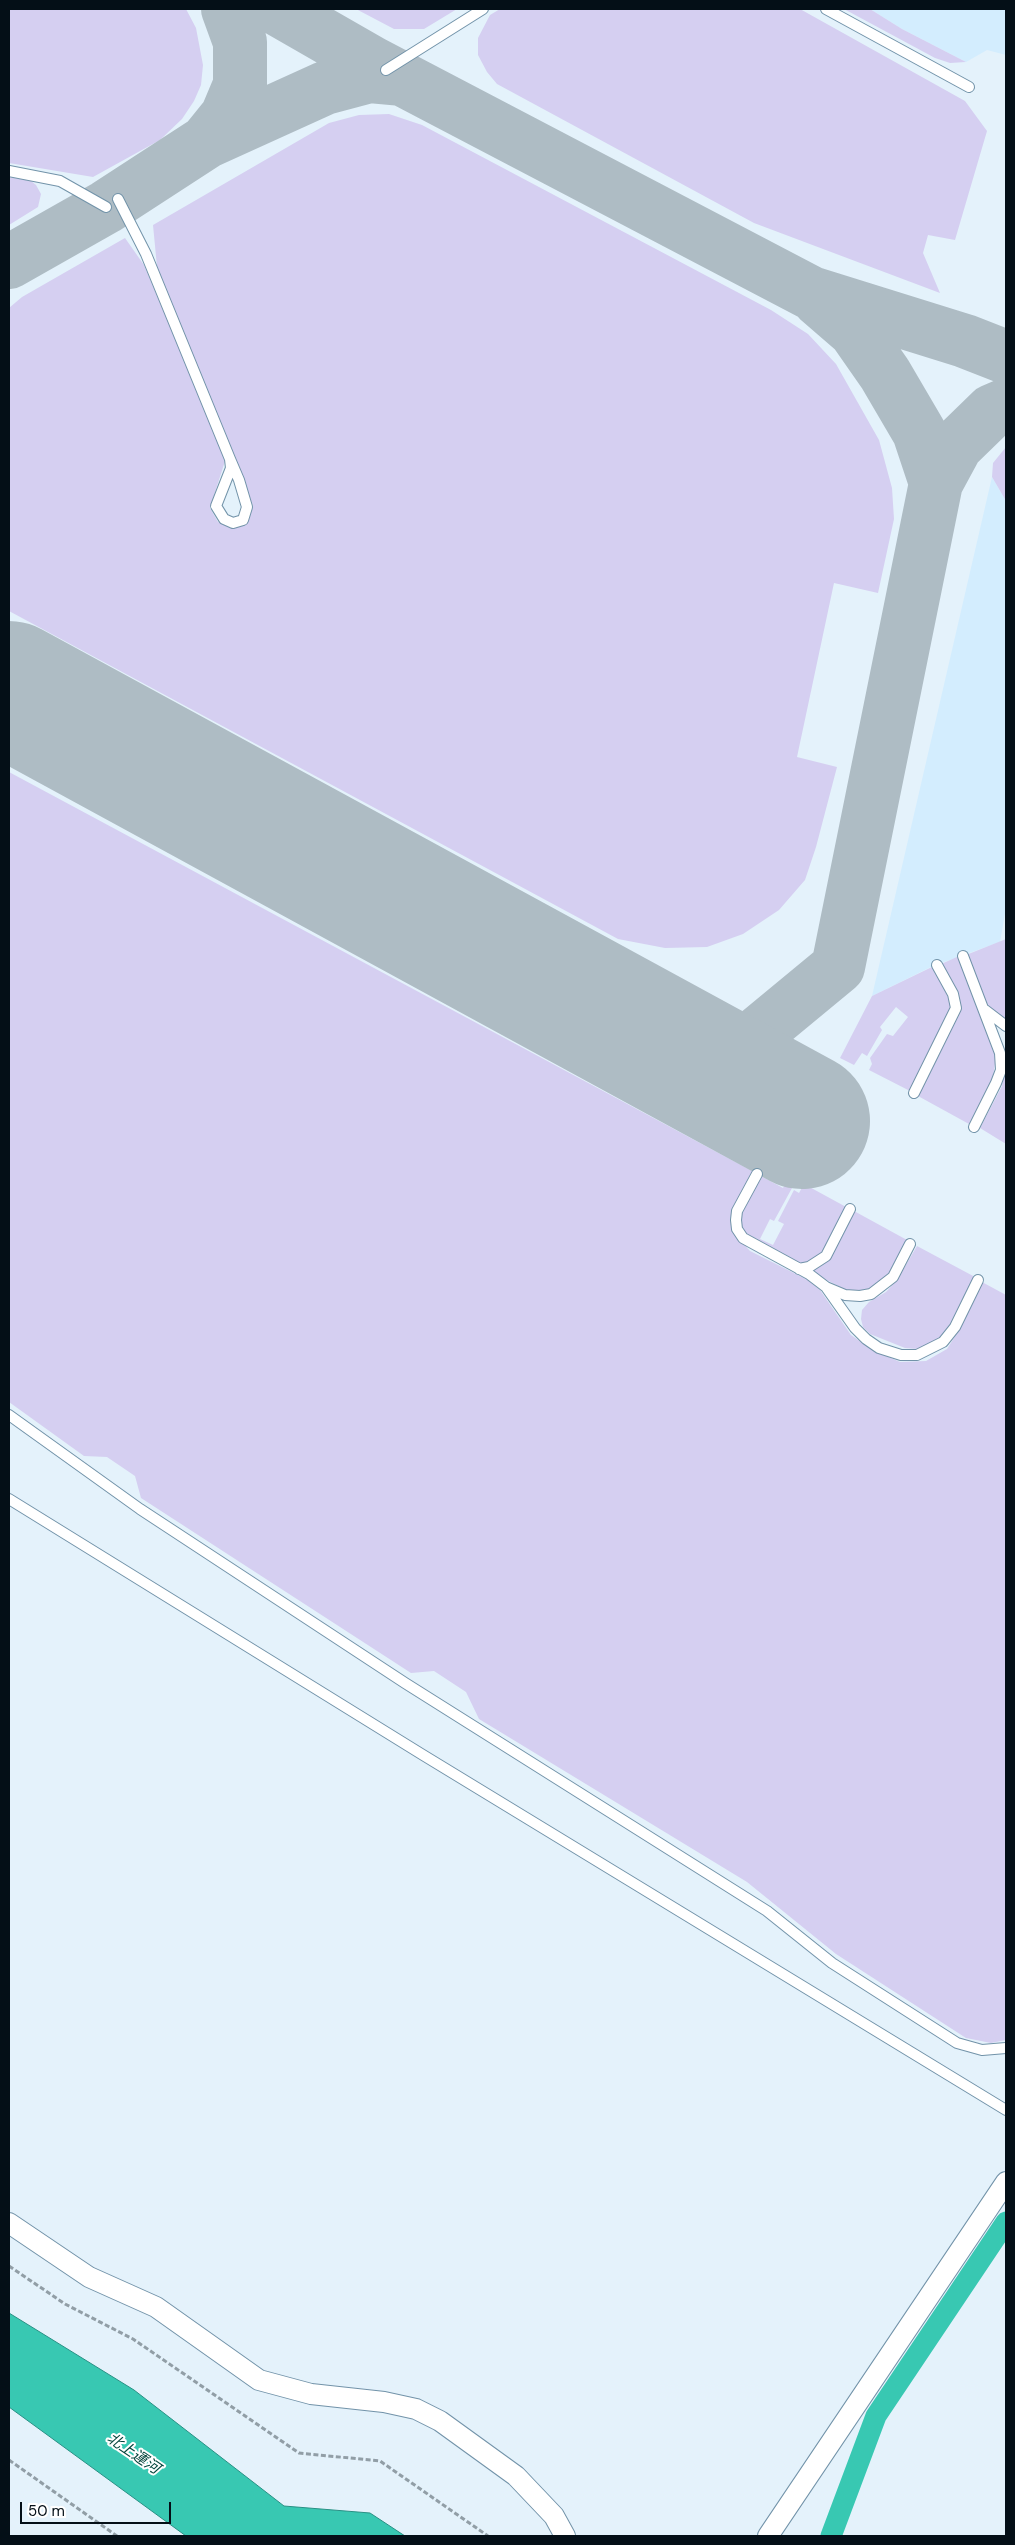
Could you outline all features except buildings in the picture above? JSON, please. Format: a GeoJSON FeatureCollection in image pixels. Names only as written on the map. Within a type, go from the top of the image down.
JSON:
{"type":"FeatureCollection","features":[{"type":"Feature","properties":{"kind":"street"},"geometry":{"type":"LineString","coordinates":[[768,2536],[1006,2182]]}},
{"type":"Feature","properties":{"kind":"street"},"geometry":{"type":"LineString","coordinates":[[9,2223],[89,2278],[156,2307],[259,2380],[311,2394],[384,2402],[416,2409],[440,2421],[516,2476],[554,2516],[565,2536]]}},
{"type":"Feature","properties":{"kind":"lane"},"geometry":{"type":"LineString","coordinates":[[386,70],[483,9]]}},
{"type":"Feature","properties":{"kind":"lane"},"geometry":{"type":"LineString","coordinates":[[826,9],[969,87]]}},
{"type":"Feature","properties":{"kind":"lane"},"geometry":{"type":"LineString","coordinates":[[9,171],[60,181],[106,207]]}},
{"type":"Feature","properties":{"kind":"lane"},"geometry":{"type":"LineString","coordinates":[[118,199],[146,254],[230,459],[247,507],[243,520],[233,523],[224,519],[216,506],[231,468],[230,459]]}},
{"type":"Feature","properties":{"kind":"lane"},"geometry":{"type":"LineString","coordinates":[[963,956],[1000,1053],[1000,1070],[974,1127]]}},
{"type":"Feature","properties":{"kind":"lane"},"geometry":{"type":"LineString","coordinates":[[914,1093],[956,1008],[953,994],[937,965]]}},
{"type":"Feature","properties":{"kind":"lane"},"geometry":{"type":"LineString","coordinates":[[984,1009],[1006,1026]]}},
{"type":"Feature","properties":{"kind":"lane"},"geometry":{"type":"LineString","coordinates":[[757,1174],[737,1211],[737,1229],[750,1244],[799,1269],[826,1287],[845,1295],[860,1296],[871,1294],[893,1277],[910,1244]]}},
{"type":"Feature","properties":{"kind":"lane"},"geometry":{"type":"LineString","coordinates":[[799,1269],[809,1267],[826,1256],[850,1209]]}},
{"type":"Feature","properties":{"kind":"lane"},"geometry":{"type":"LineString","coordinates":[[826,1287],[866,1339],[879,1348],[901,1355],[917,1355],[943,1342],[955,1327],[978,1280]]}},
{"type":"Feature","properties":{"kind":"lane"},"geometry":{"type":"LineString","coordinates":[[9,1415],[140,1509],[397,1678],[767,1911],[832,1963],[940,2032],[957,2042],[982,2050],[1006,2048]]}},
{"type":"Feature","properties":{"kind":"lane"},"geometry":{"type":"LineString","coordinates":[[9,1499],[431,1760],[1006,2110]]}},
{"type":"Feature","properties":{"kind":"path"},"geometry":{"type":"LineString","coordinates":[[9,2266],[65,2304],[133,2339],[299,2453],[380,2461],[488,2536]]}},
{"type":"Feature","properties":{"kind":"path"},"geometry":{"type":"LineString","coordinates":[[9,2460],[118,2536]]}},
{"type":"Feature","properties":{"kind":"shaded area"},"geometry":{"type":"Polygon","coordinates":[[[9,9],[186,9],[196,28],[203,65],[201,85],[194,101],[182,119],[160,140],[93,177],[9,163],[9,9]]]}},
{"type":"Feature","properties":{"kind":"shaded area"},"geometry":{"type":"Polygon","coordinates":[[[356,9],[457,9],[424,29],[394,29],[356,9]]]}},
{"type":"Feature","properties":{"kind":"shaded area"},"geometry":{"type":"Polygon","coordinates":[[[500,9],[800,9],[965,101],[987,131],[955,240],[928,235],[923,253],[940,293],[754,223],[497,84],[487,72],[478,55],[478,38],[490,15],[500,9]]]}},
{"type":"Feature","properties":{"kind":"shaded area"},"geometry":{"type":"Polygon","coordinates":[[[844,9],[870,9],[902,29],[966,62],[950,63],[935,58],[844,9]]]}},
{"type":"Feature","properties":{"kind":"shaded area"},"geometry":{"type":"Polygon","coordinates":[[[870,9],[1006,9],[1006,55],[987,50],[966,62],[902,29],[870,9]]]}},
{"type":"Feature","properties":{"kind":"shaded area"},"geometry":{"type":"Polygon","coordinates":[[[389,114],[422,125],[771,310],[808,334],[836,364],[879,440],[892,488],[894,519],[878,593],[834,583],[797,757],[837,767],[816,847],[805,880],[779,910],[743,934],[707,947],[665,948],[618,939],[9,611],[9,308],[22,297],[125,238],[144,265],[226,458],[210,508],[218,522],[233,528],[248,522],[253,506],[235,458],[158,277],[153,225],[329,123],[359,115],[389,114]]]}},
{"type":"Feature","properties":{"kind":"shaded area"},"geometry":{"type":"Polygon","coordinates":[[[9,177],[31,181],[36,185],[41,194],[38,207],[9,225],[9,177]]]}},
{"type":"Feature","properties":{"kind":"shaded area"},"geometry":{"type":"Polygon","coordinates":[[[1006,447],[1006,501],[992,477],[993,463],[1006,447]]]}},
{"type":"Feature","properties":{"kind":"shaded area"},"geometry":{"type":"Polygon","coordinates":[[[992,477],[1006,501],[1006,908],[1000,942],[933,966],[872,996],[992,477]]]}},
{"type":"Feature","properties":{"kind":"shaded area"},"geometry":{"type":"Polygon","coordinates":[[[9,772],[754,1172],[732,1211],[740,1240],[750,1251],[808,1280],[820,1290],[851,1335],[871,1349],[900,1362],[926,1361],[947,1349],[959,1330],[982,1282],[1006,1295],[1006,2040],[991,2043],[966,2038],[836,1954],[747,1882],[479,1719],[466,1692],[434,1671],[411,1673],[141,1498],[135,1476],[107,1457],[84,1456],[9,1402],[9,772]]]}},
{"type":"Feature","properties":{"kind":"shaded area"},"geometry":{"type":"Polygon","coordinates":[[[1006,939],[1006,1020],[990,1010],[966,955],[1006,939]]]}},
{"type":"Feature","properties":{"kind":"shaded area"},"geometry":{"type":"Polygon","coordinates":[[[959,956],[996,1057],[993,1077],[969,1124],[918,1096],[960,1007],[939,965],[959,956]]]}},
{"type":"Feature","properties":{"kind":"shaded area"},"geometry":{"type":"Polygon","coordinates":[[[934,966],[953,1007],[910,1091],[869,1070],[872,1064],[870,1058],[887,1034],[893,1036],[908,1017],[896,1007],[880,1027],[882,1030],[867,1056],[862,1053],[854,1065],[840,1058],[872,996],[934,966]]]}},
{"type":"Feature","properties":{"kind":"shaded area"},"geometry":{"type":"Polygon","coordinates":[[[1006,1053],[1006,1144],[980,1128],[1002,1086],[1006,1053]]]}},
{"type":"Feature","properties":{"kind":"shaded area"},"geometry":{"type":"Polygon","coordinates":[[[759,1175],[783,1188],[785,1184],[792,1188],[774,1221],[770,1219],[760,1239],[773,1245],[784,1224],[778,1221],[794,1190],[799,1193],[804,1184],[848,1208],[824,1252],[810,1264],[797,1264],[749,1240],[743,1231],[740,1222],[741,1212],[759,1175]]]}},
{"type":"Feature","properties":{"kind":"shaded area"},"geometry":{"type":"Polygon","coordinates":[[[854,1211],[907,1240],[891,1272],[870,1290],[857,1292],[846,1290],[815,1274],[813,1270],[826,1259],[854,1211]]]}},
{"type":"Feature","properties":{"kind":"shaded area"},"geometry":{"type":"Polygon","coordinates":[[[917,1246],[975,1277],[951,1324],[941,1337],[931,1345],[917,1349],[905,1348],[870,1334],[863,1327],[861,1319],[862,1310],[869,1302],[886,1292],[897,1280],[917,1246]]]}},
{"type":"Feature","properties":{"kind":"water","name":"北上運河"},"geometry":{"type":"Polygon","coordinates":[[[9,2313],[134,2390],[284,2506],[370,2513],[405,2536],[186,2536],[9,2407],[9,2313]]]}},
{"type":"Feature","properties":{"kind":"waterway"},"geometry":{"type":"LineString","coordinates":[[831,2536],[876,2416],[1006,2222]]}},
{"type":"Feature","properties":{"kind":"taxiway"},"geometry":{"type":"LineString","coordinates":[[206,142],[227,116],[240,85],[240,42],[228,9]]}},
{"type":"Feature","properties":{"kind":"taxiway"},"geometry":{"type":"LineString","coordinates":[[278,9],[372,63],[811,293],[965,341],[1006,357]]}},
{"type":"Feature","properties":{"kind":"taxiway"},"geometry":{"type":"LineString","coordinates":[[9,262],[106,207],[206,142],[325,88],[370,76],[403,79]]}},
{"type":"Feature","properties":{"kind":"taxiway"},"geometry":{"type":"LineString","coordinates":[[818,299],[855,331],[885,374],[919,432],[936,483]]}},
{"type":"Feature","properties":{"kind":"taxiway"},"geometry":{"type":"LineString","coordinates":[[711,1072],[838,967],[936,483],[956,446],[992,411],[1006,405]]}},
{"type":"Feature","properties":{"kind":"runway"},"geometry":{"type":"LineString","coordinates":[[9,689],[802,1121]]}}]}
